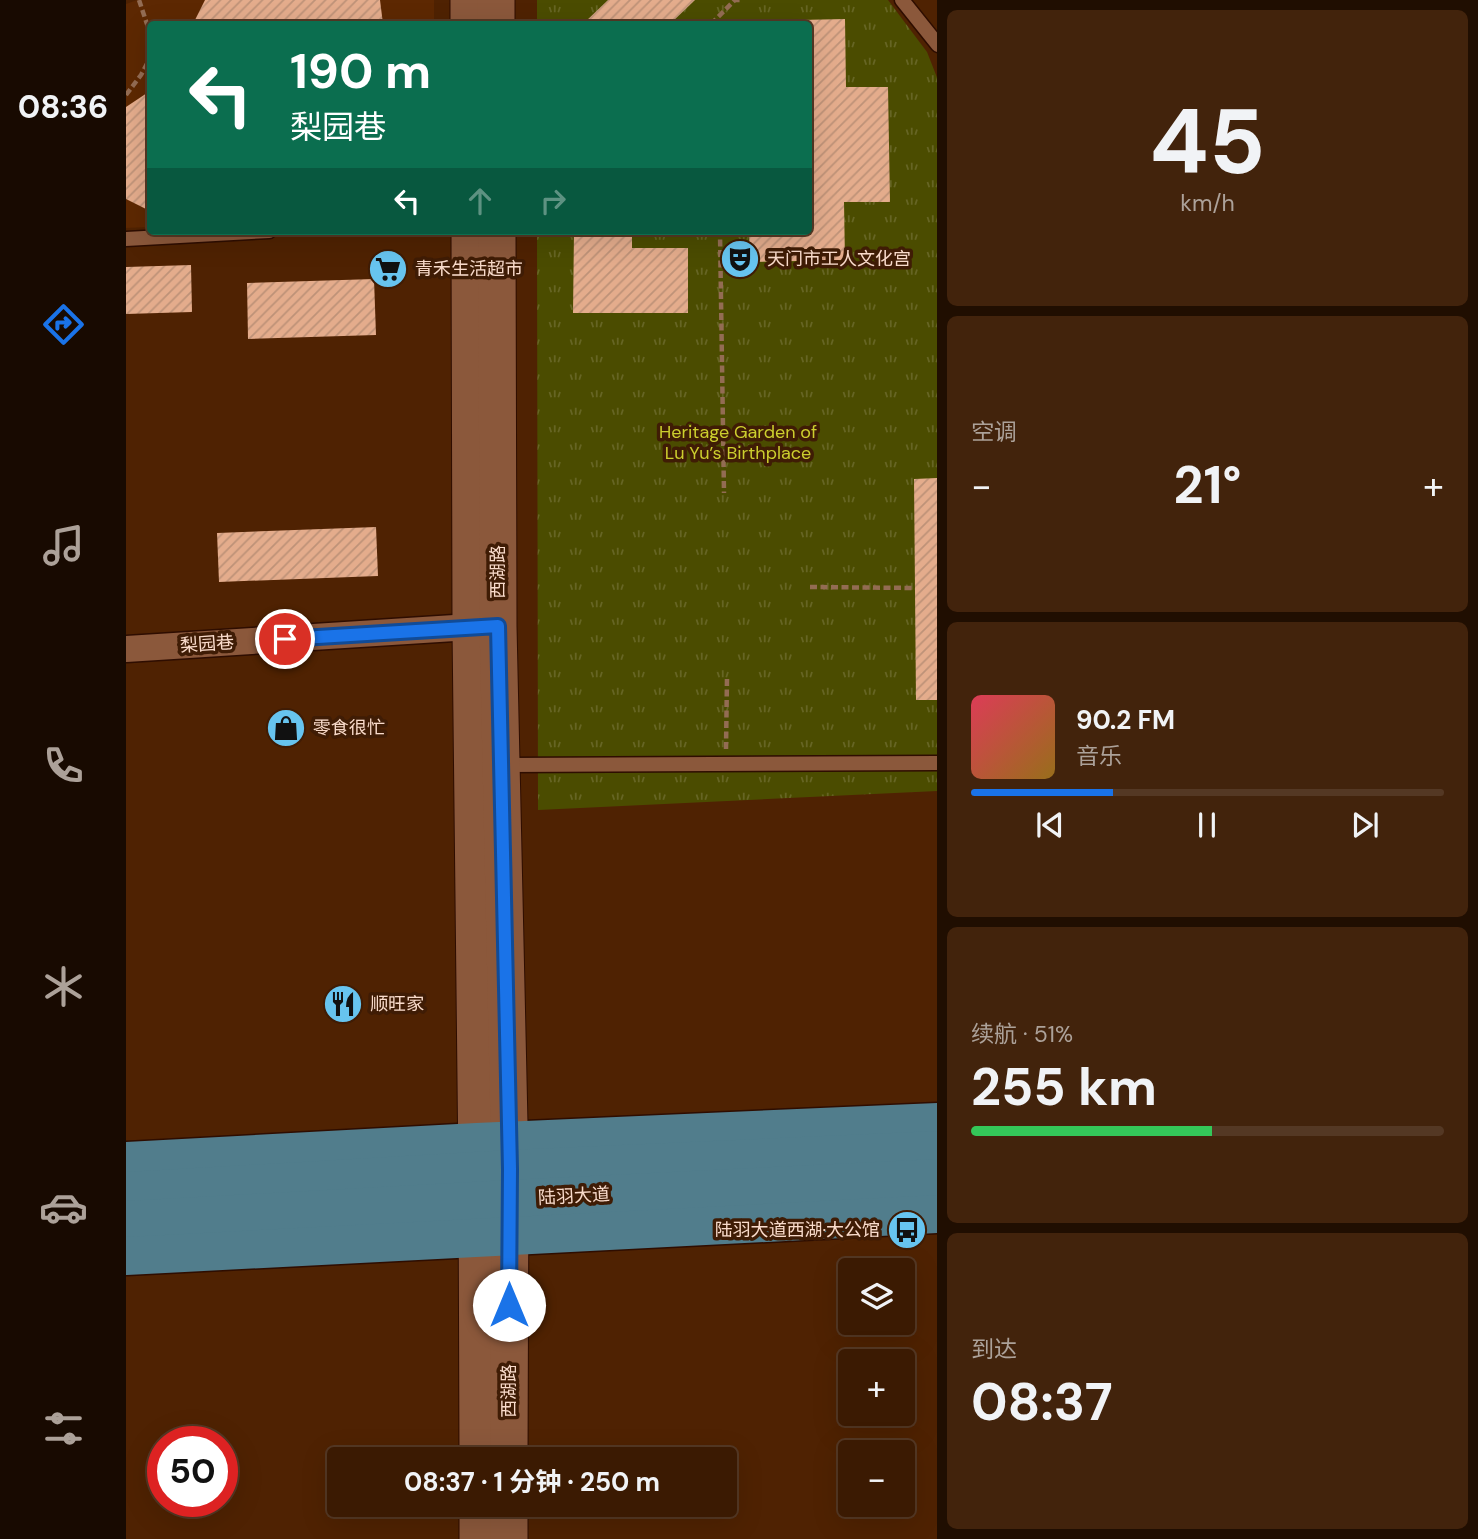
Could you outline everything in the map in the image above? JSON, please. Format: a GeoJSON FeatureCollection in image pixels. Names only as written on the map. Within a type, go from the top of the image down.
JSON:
{"type":"FeatureCollection","features":[{"type":"Feature","properties":{"kind":"main road"},"geometry":{"type":"LineString","coordinates":[[469,0],[469,21]]}},
{"type":"Feature","properties":{"kind":"main road"},"geometry":{"type":"LineString","coordinates":[[496,0],[496,21]]}},
{"type":"Feature","properties":{"kind":"main road","name":"西湖路"},"geometry":{"type":"LineString","coordinates":[[470,235],[484,626],[493,1187],[508,1447]]}},
{"type":"Feature","properties":{"kind":"main road","name":"西湖路"},"geometry":{"type":"LineString","coordinates":[[479,1447],[493,1187],[502,765],[484,626],[497,235]]}},
{"type":"Feature","properties":{"kind":"main road"},"geometry":{"type":"LineString","coordinates":[[126,1256],[493,1187],[937,1122]]}},
{"type":"Feature","properties":{"kind":"main road","name":"陆羽大道"},"geometry":{"type":"LineString","coordinates":[[126,1220],[937,1150]]}},
{"type":"Feature","properties":{"kind":"main road"},"geometry":{"type":"LineString","coordinates":[[126,1161],[937,1214]]}},
{"type":"Feature","properties":{"kind":"main road","name":"陆羽大道"},"geometry":{"type":"LineString","coordinates":[[126,1191],[937,1178]]}},
{"type":"Feature","properties":{"kind":"main road"},"geometry":{"type":"LineString","coordinates":[[478,1517],[478,1539]]}},
{"type":"Feature","properties":{"kind":"main road"},"geometry":{"type":"LineString","coordinates":[[509,1517],[509,1539]]}},
{"type":"Feature","properties":{"kind":"street","name":"梨园巷"},"geometry":{"type":"LineString","coordinates":[[126,649],[484,626]]}},
{"type":"Feature","properties":{"kind":"lane"},"geometry":{"type":"LineString","coordinates":[[902,0],[937,45]]}},
{"type":"Feature","properties":{"kind":"lane"},"geometry":{"type":"LineString","coordinates":[[126,239],[198,235]]}},
{"type":"Feature","properties":{"kind":"lane"},"geometry":{"type":"LineString","coordinates":[[502,765],[937,763]]}},
{"type":"Feature","properties":{"kind":"path"},"geometry":{"type":"LineString","coordinates":[[139,0],[147,24]]}},
{"type":"Feature","properties":{"kind":"path"},"geometry":{"type":"LineString","coordinates":[[714,21],[735,0],[740,0]]}},
{"type":"Feature","properties":{"kind":"path"},"geometry":{"type":"LineString","coordinates":[[126,95],[147,64]]}},
{"type":"Feature","properties":{"kind":"path"},"geometry":{"type":"LineString","coordinates":[[720,235],[724,493]]}},
{"type":"Feature","properties":{"kind":"path"},"geometry":{"type":"LineString","coordinates":[[810,587],[915,588]]}},
{"type":"Feature","properties":{"kind":"path"},"geometry":{"type":"LineString","coordinates":[[726,764],[727,677]]}},
{"type":"Feature","properties":{"kind":"shaded area"},"geometry":{"type":"Polygon","coordinates":[[[137,0],[434,0],[434,21],[147,21],[147,227],[126,228],[126,4],[137,0]]]}},
{"type":"Feature","properties":{"kind":"green space","name":"Heritage Garden of Lu Yu’s Birthplace"},"geometry":{"type":"Polygon","coordinates":[[[537,0],[888,0],[927,52],[937,77],[937,791],[538,810],[537,235],[812,235],[812,21],[537,21],[537,0]]]}},
{"type":"Feature","properties":{"kind":"building"},"geometry":{"type":"Polygon","coordinates":[[[205,0],[380,0],[383,21],[196,21],[205,0]]]}},
{"type":"Feature","properties":{"kind":"building"},"geometry":{"type":"Polygon","coordinates":[[[608,0],[695,0],[673,21],[586,21],[608,0]]]}},
{"type":"Feature","properties":{"kind":"building"},"geometry":{"type":"Polygon","coordinates":[[[845,19],[846,87],[888,87],[890,202],[844,202],[845,260],[750,262],[749,235],[812,235],[812,21],[744,21],[845,19]]]}},
{"type":"Feature","properties":{"kind":"building"},"geometry":{"type":"Polygon","coordinates":[[[147,93],[147,210],[126,199],[126,107],[147,93]]]}},
{"type":"Feature","properties":{"kind":"building"},"geometry":{"type":"Polygon","coordinates":[[[574,235],[632,235],[632,248],[688,248],[688,313],[573,313],[574,235]]]}},
{"type":"Feature","properties":{"kind":"building"},"geometry":{"type":"Polygon","coordinates":[[[191,265],[192,312],[126,314],[126,267],[191,265]]]}},
{"type":"Feature","properties":{"kind":"building"},"geometry":{"type":"Polygon","coordinates":[[[374,279],[376,335],[248,339],[247,283],[374,279]]]}},
{"type":"Feature","properties":{"kind":"building"},"geometry":{"type":"Polygon","coordinates":[[[937,478],[937,700],[916,700],[914,479],[937,478]]]}},
{"type":"Feature","properties":{"kind":"building"},"geometry":{"type":"Polygon","coordinates":[[[376,527],[378,576],[219,582],[217,533],[376,527]]]}},
{"type":"Feature","properties":{"kind":"place","name":"天门市工人文化宫"},"geometry":{"type":"Point","coordinates":[740,259]}},
{"type":"Feature","properties":{"kind":"place","name":"青禾生活超市"},"geometry":{"type":"Point","coordinates":[388,269]}},
{"type":"Feature","properties":{"kind":"place","name":"零食很忙"},"geometry":{"type":"Point","coordinates":[286,728]}},
{"type":"Feature","properties":{"kind":"place","name":"顺旺家"},"geometry":{"type":"Point","coordinates":[343,1004]}},
{"type":"Feature","properties":{"kind":"place","name":"陆羽大道西湖·大公馆"},"geometry":{"type":"Point","coordinates":[907,1230]}},
{"type":"Feature","properties":{"kind":"route"},"geometry":{"type":"LineString","coordinates":[[285,639],[498,626],[510,1169],[509,1305]]}}]}
